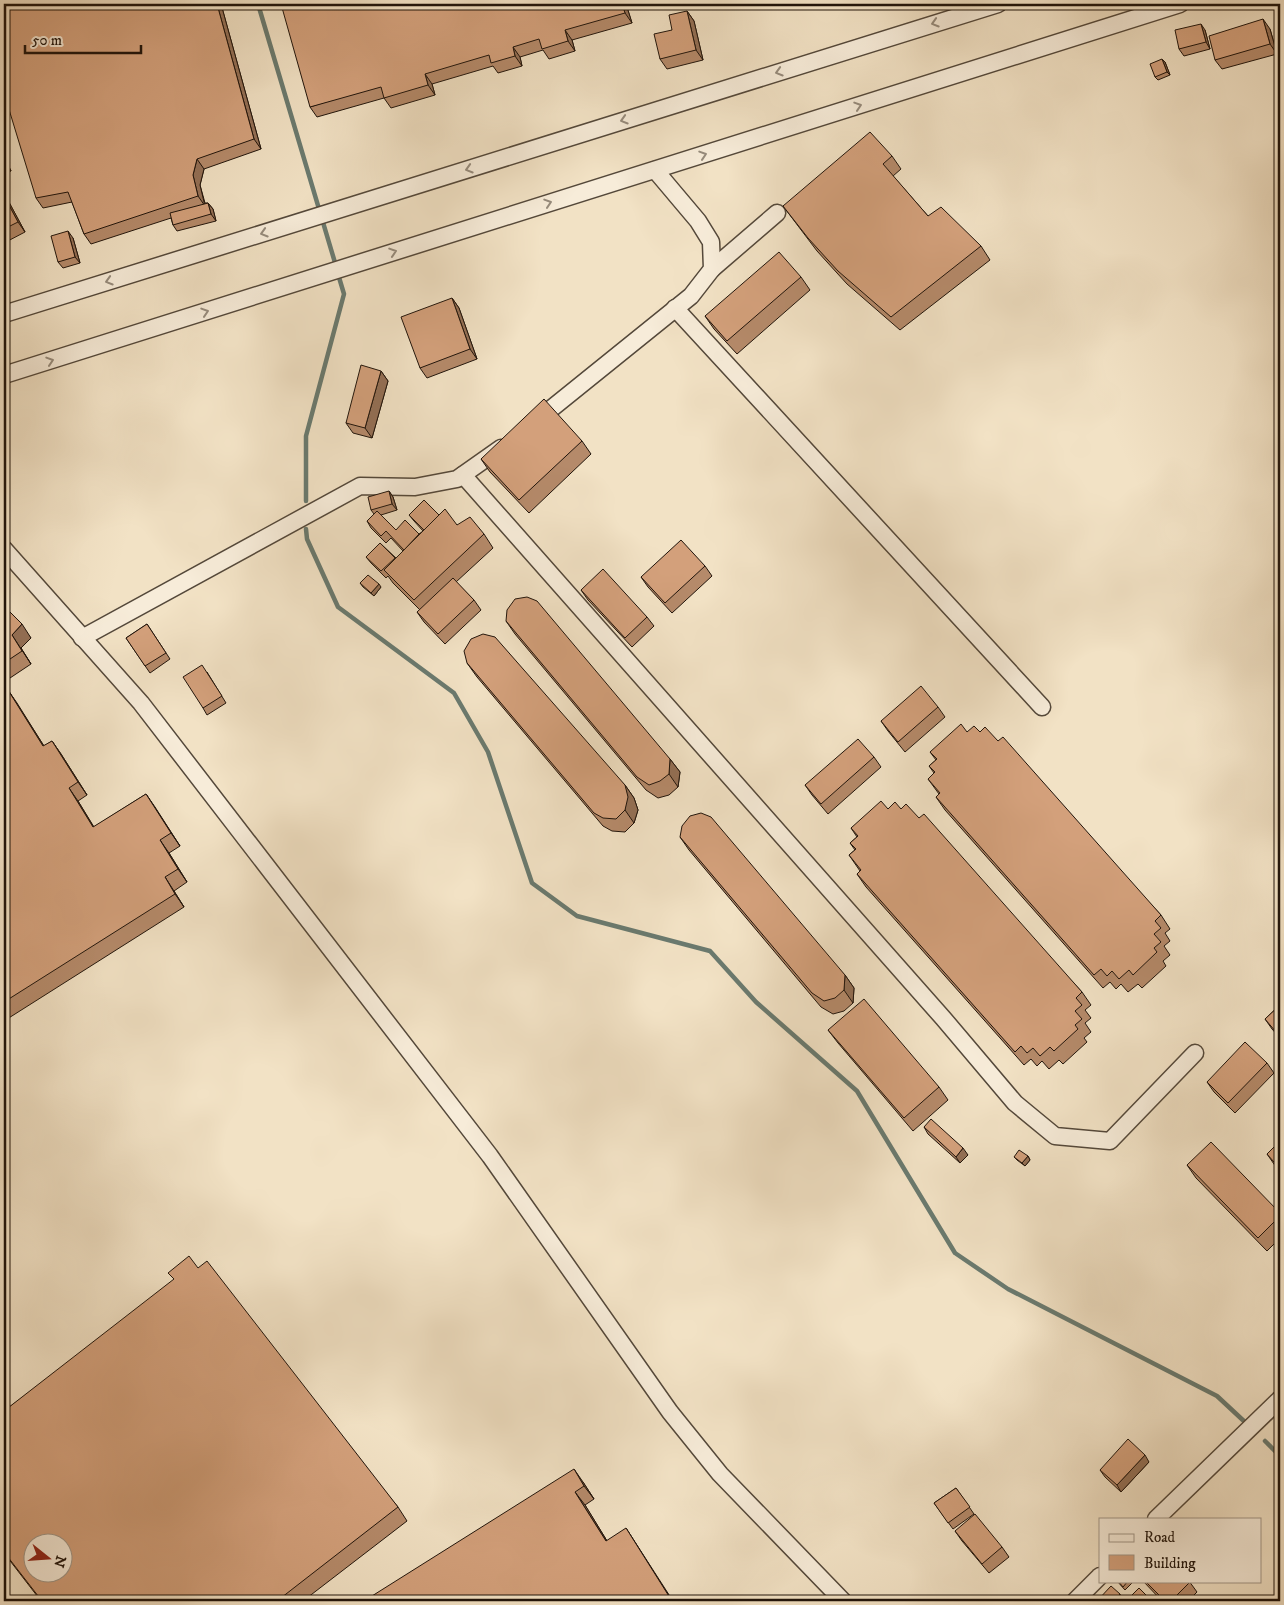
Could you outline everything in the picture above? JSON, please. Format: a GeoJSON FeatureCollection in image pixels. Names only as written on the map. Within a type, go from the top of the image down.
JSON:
{"type":"FeatureCollection","features":[{"type":"Feature","properties":{"kind":"street"},"geometry":{"type":"LineString","coordinates":[[4,314],[998,4]]}},
{"type":"Feature","properties":{"kind":"street"},"geometry":{"type":"LineString","coordinates":[[4,375],[1180,4]]}},
{"type":"Feature","properties":{"kind":"street"},"geometry":{"type":"LineString","coordinates":[[655,170],[698,221],[711,242],[712,269]]}},
{"type":"Feature","properties":{"kind":"street"},"geometry":{"type":"LineString","coordinates":[[82,638],[360,486],[415,487],[457,480],[517,437],[691,296],[712,269],[777,213]]}},
{"type":"Feature","properties":{"kind":"street"},"geometry":{"type":"LineString","coordinates":[[675,308],[1042,708]]}},
{"type":"Feature","properties":{"kind":"street"},"geometry":{"type":"LineString","coordinates":[[463,475],[924,996],[1014,1103],[1055,1136],[1110,1141],[1195,1053]]}},
{"type":"Feature","properties":{"kind":"street"},"geometry":{"type":"LineString","coordinates":[[4,549],[141,703],[484,1148],[670,1412],[720,1474],[843,1601]]}},
{"type":"Feature","properties":{"kind":"street"},"geometry":{"type":"LineString","coordinates":[[1157,1518],[1280,1399]]}},
{"type":"Feature","properties":{"kind":"street"},"geometry":{"type":"LineString","coordinates":[[1076,1601],[1099,1577]]}},
{"type":"Feature","properties":{"kind":"building"},"geometry":{"type":"Polygon","coordinates":[[[4,4],[217,4],[254,139],[197,159],[193,175],[198,196],[84,234],[68,192],[36,198],[4,93],[4,4]]]}},
{"type":"Feature","properties":{"kind":"building"},"geometry":{"type":"Polygon","coordinates":[[[281,4],[622,4],[625,13],[565,30],[568,41],[542,49],[539,39],[513,47],[515,56],[491,63],[489,55],[425,74],[428,85],[384,98],[381,87],[310,107],[281,4]]]}},
{"type":"Feature","properties":{"kind":"building"},"geometry":{"type":"Polygon","coordinates":[[[687,11],[696,50],[660,59],[654,34],[672,30],[669,15],[687,11]]]}},
{"type":"Feature","properties":{"kind":"building"},"geometry":{"type":"Polygon","coordinates":[[[1263,19],[1270,44],[1215,60],[1209,36],[1263,19]]]}},
{"type":"Feature","properties":{"kind":"building"},"geometry":{"type":"Polygon","coordinates":[[[1201,24],[1206,42],[1179,49],[1175,30],[1201,24]]]}},
{"type":"Feature","properties":{"kind":"building"},"geometry":{"type":"Polygon","coordinates":[[[1162,59],[1167,72],[1155,77],[1150,64],[1162,59]]]}},
{"type":"Feature","properties":{"kind":"building"},"geometry":{"type":"Polygon","coordinates":[[[870,132],[892,156],[883,164],[928,216],[941,207],[981,246],[891,317],[838,271],[808,238],[783,206],[870,132]]]}},
{"type":"Feature","properties":{"kind":"building"},"geometry":{"type":"Polygon","coordinates":[[[4,196],[18,222],[4,229],[4,196]]]}},
{"type":"Feature","properties":{"kind":"building"},"geometry":{"type":"Polygon","coordinates":[[[208,203],[211,214],[173,225],[170,213],[208,203]]]}},
{"type":"Feature","properties":{"kind":"building"},"geometry":{"type":"Polygon","coordinates":[[[68,231],[75,257],[58,262],[51,236],[68,231]]]}},
{"type":"Feature","properties":{"kind":"building"},"geometry":{"type":"Polygon","coordinates":[[[779,252],[801,277],[727,341],[705,316],[779,252]]]}},
{"type":"Feature","properties":{"kind":"building"},"geometry":{"type":"Polygon","coordinates":[[[452,298],[470,349],[420,368],[401,317],[452,298]]]}},
{"type":"Feature","properties":{"kind":"building"},"geometry":{"type":"Polygon","coordinates":[[[361,365],[381,371],[365,428],[346,423],[361,365]]]}},
{"type":"Feature","properties":{"kind":"building"},"geometry":{"type":"Polygon","coordinates":[[[544,399],[582,441],[519,500],[481,459],[544,399]]]}},
{"type":"Feature","properties":{"kind":"building"},"geometry":{"type":"Polygon","coordinates":[[[389,491],[392,504],[371,510],[368,497],[389,491]]]}},
{"type":"Feature","properties":{"kind":"building"},"geometry":{"type":"Polygon","coordinates":[[[424,500],[439,515],[424,530],[409,515],[424,500]]]}},
{"type":"Feature","properties":{"kind":"building"},"geometry":{"type":"Polygon","coordinates":[[[445,509],[457,525],[470,517],[484,534],[414,600],[384,570],[445,509]]]}},
{"type":"Feature","properties":{"kind":"building"},"geometry":{"type":"Polygon","coordinates":[[[377,511],[396,530],[405,520],[419,534],[404,550],[386,531],[381,536],[367,521],[377,511]]]}},
{"type":"Feature","properties":{"kind":"building"},"geometry":{"type":"Polygon","coordinates":[[[681,540],[705,566],[665,603],[641,577],[681,540]]]}},
{"type":"Feature","properties":{"kind":"building"},"geometry":{"type":"Polygon","coordinates":[[[380,543],[395,558],[381,571],[366,557],[380,543]]]}},
{"type":"Feature","properties":{"kind":"building"},"geometry":{"type":"Polygon","coordinates":[[[603,569],[647,617],[625,638],[581,590],[603,569]]]}},
{"type":"Feature","properties":{"kind":"building"},"geometry":{"type":"Polygon","coordinates":[[[368,575],[379,584],[371,593],[360,583],[368,575]]]}},
{"type":"Feature","properties":{"kind":"building"},"geometry":{"type":"Polygon","coordinates":[[[453,578],[474,600],[438,634],[417,612],[453,578]]]}},
{"type":"Feature","properties":{"kind":"building"},"geometry":{"type":"Polygon","coordinates":[[[527,597],[537,601],[670,759],[669,774],[660,781],[649,785],[637,777],[506,621],[507,610],[515,599],[527,597]]]}},
{"type":"Feature","properties":{"kind":"building"},"geometry":{"type":"Polygon","coordinates":[[[4,606],[22,624],[12,635],[22,651],[4,663],[4,606]]]}},
{"type":"Feature","properties":{"kind":"building"},"geometry":{"type":"Polygon","coordinates":[[[147,624],[166,653],[145,666],[126,638],[147,624]]]}},
{"type":"Feature","properties":{"kind":"building"},"geometry":{"type":"Polygon","coordinates":[[[483,634],[495,637],[625,785],[628,797],[625,810],[616,819],[603,818],[594,813],[467,663],[464,651],[471,639],[483,634]]]}},
{"type":"Feature","properties":{"kind":"building"},"geometry":{"type":"Polygon","coordinates":[[[202,665],[222,696],[203,708],[183,677],[202,665]]]}},
{"type":"Feature","properties":{"kind":"building"},"geometry":{"type":"Polygon","coordinates":[[[921,686],[938,707],[898,742],[881,721],[921,686]]]}},
{"type":"Feature","properties":{"kind":"building"},"geometry":{"type":"Polygon","coordinates":[[[8,690],[43,746],[52,741],[78,782],[69,788],[93,827],[146,794],[171,833],[160,840],[178,869],[165,877],[175,894],[4,1002],[4,692],[8,690]]]}},
{"type":"Feature","properties":{"kind":"building"},"geometry":{"type":"Polygon","coordinates":[[[961,724],[967,732],[974,726],[980,732],[985,727],[998,741],[1003,737],[1161,915],[1155,921],[1161,928],[1154,934],[1161,942],[1154,948],[1157,952],[1133,975],[1129,970],[1119,979],[1112,971],[1107,976],[1101,969],[1094,975],[936,797],[940,793],[928,779],[935,772],[929,766],[937,759],[930,752],[961,724]]]}},
{"type":"Feature","properties":{"kind":"building"},"geometry":{"type":"Polygon","coordinates":[[[858,739],[874,757],[821,804],[805,785],[858,739]]]}},
{"type":"Feature","properties":{"kind":"building"},"geometry":{"type":"Polygon","coordinates":[[[881,801],[888,809],[895,802],[901,809],[906,804],[919,818],[924,814],[1082,992],[1076,998],[1082,1005],[1075,1011],[1082,1019],[1075,1025],[1078,1029],[1054,1051],[1050,1047],[1040,1056],[1033,1048],[1027,1053],[1021,1046],[1015,1052],[857,874],[861,870],[849,855],[856,849],[850,843],[858,836],[851,828],[881,801]]]}},
{"type":"Feature","properties":{"kind":"building"},"geometry":{"type":"Polygon","coordinates":[[[701,813],[711,817],[845,975],[844,990],[835,998],[824,1001],[812,993],[680,837],[682,826],[690,816],[701,813]]]}},
{"type":"Feature","properties":{"kind":"building"},"geometry":{"type":"Polygon","coordinates":[[[864,999],[939,1087],[904,1118],[828,1030],[864,999]]]}},
{"type":"Feature","properties":{"kind":"building"},"geometry":{"type":"Polygon","coordinates":[[[1280,1005],[1280,1028],[1276,1032],[1265,1019],[1280,1005]]]}},
{"type":"Feature","properties":{"kind":"building"},"geometry":{"type":"Polygon","coordinates":[[[1245,1042],[1267,1063],[1228,1103],[1207,1082],[1245,1042]]]}},
{"type":"Feature","properties":{"kind":"building"},"geometry":{"type":"Polygon","coordinates":[[[931,1119],[963,1148],[956,1157],[924,1127],[931,1119]]]}},
{"type":"Feature","properties":{"kind":"building"},"geometry":{"type":"Polygon","coordinates":[[[1280,1141],[1280,1169],[1267,1154],[1280,1141]]]}},
{"type":"Feature","properties":{"kind":"building"},"geometry":{"type":"Polygon","coordinates":[[[1211,1142],[1280,1213],[1280,1216],[1258,1238],[1187,1165],[1211,1142]]]}},
{"type":"Feature","properties":{"kind":"building"},"geometry":{"type":"Polygon","coordinates":[[[1019,1150],[1028,1156],[1022,1163],[1014,1157],[1019,1150]]]}},
{"type":"Feature","properties":{"kind":"building"},"geometry":{"type":"Polygon","coordinates":[[[189,1256],[198,1268],[207,1261],[398,1507],[277,1601],[42,1601],[27,1582],[72,1582],[72,1532],[22,1532],[22,1575],[4,1552],[4,1411],[174,1279],[168,1273],[189,1256]]]}},
{"type":"Feature","properties":{"kind":"building"},"geometry":{"type":"Polygon","coordinates":[[[1128,1439],[1145,1455],[1117,1485],[1100,1470],[1128,1439]]]}},
{"type":"Feature","properties":{"kind":"building"},"geometry":{"type":"Polygon","coordinates":[[[574,1469],[584,1486],[575,1492],[606,1541],[626,1528],[672,1601],[364,1601],[574,1469]]]}},
{"type":"Feature","properties":{"kind":"building"},"geometry":{"type":"Polygon","coordinates":[[[956,1488],[970,1507],[948,1523],[934,1503],[956,1488]]]}},
{"type":"Feature","properties":{"kind":"building"},"geometry":{"type":"Polygon","coordinates":[[[975,1514],[1002,1547],[982,1564],[955,1531],[975,1514]]]}},
{"type":"Feature","properties":{"kind":"building"},"geometry":{"type":"Polygon","coordinates":[[[1119,1582],[1127,1582],[1123,1587],[1119,1582]]]}},
{"type":"Feature","properties":{"kind":"building"},"geometry":{"type":"Polygon","coordinates":[[[1146,1582],[1190,1582],[1171,1601],[1165,1601],[1146,1582]]]}},
{"type":"Feature","properties":{"kind":"building"},"geometry":{"type":"Polygon","coordinates":[[[1111,1586],[1120,1594],[1113,1601],[1097,1601],[1111,1586]]]}},
{"type":"Feature","properties":{"kind":"building"},"geometry":{"type":"Polygon","coordinates":[[[1139,1588],[1152,1601],[1126,1601],[1139,1588]]]}},
{"type":"Feature","properties":{"kind":"waterway"},"geometry":{"type":"LineString","coordinates":[[258,4],[336,266]]}},
{"type":"Feature","properties":{"kind":"waterway"},"geometry":{"type":"LineString","coordinates":[[306,501],[306,436],[344,294],[338,274]]}},
{"type":"Feature","properties":{"kind":"waterway"},"geometry":{"type":"LineString","coordinates":[[306,529],[307,539],[338,607],[454,693],[488,752],[532,883],[577,916],[710,951],[756,1002],[857,1091],[955,1253],[1008,1289],[1217,1396],[1246,1423]]}},
{"type":"Feature","properties":{"kind":"waterway"},"geometry":{"type":"LineString","coordinates":[[1265,1441],[1280,1456]]}}]}
